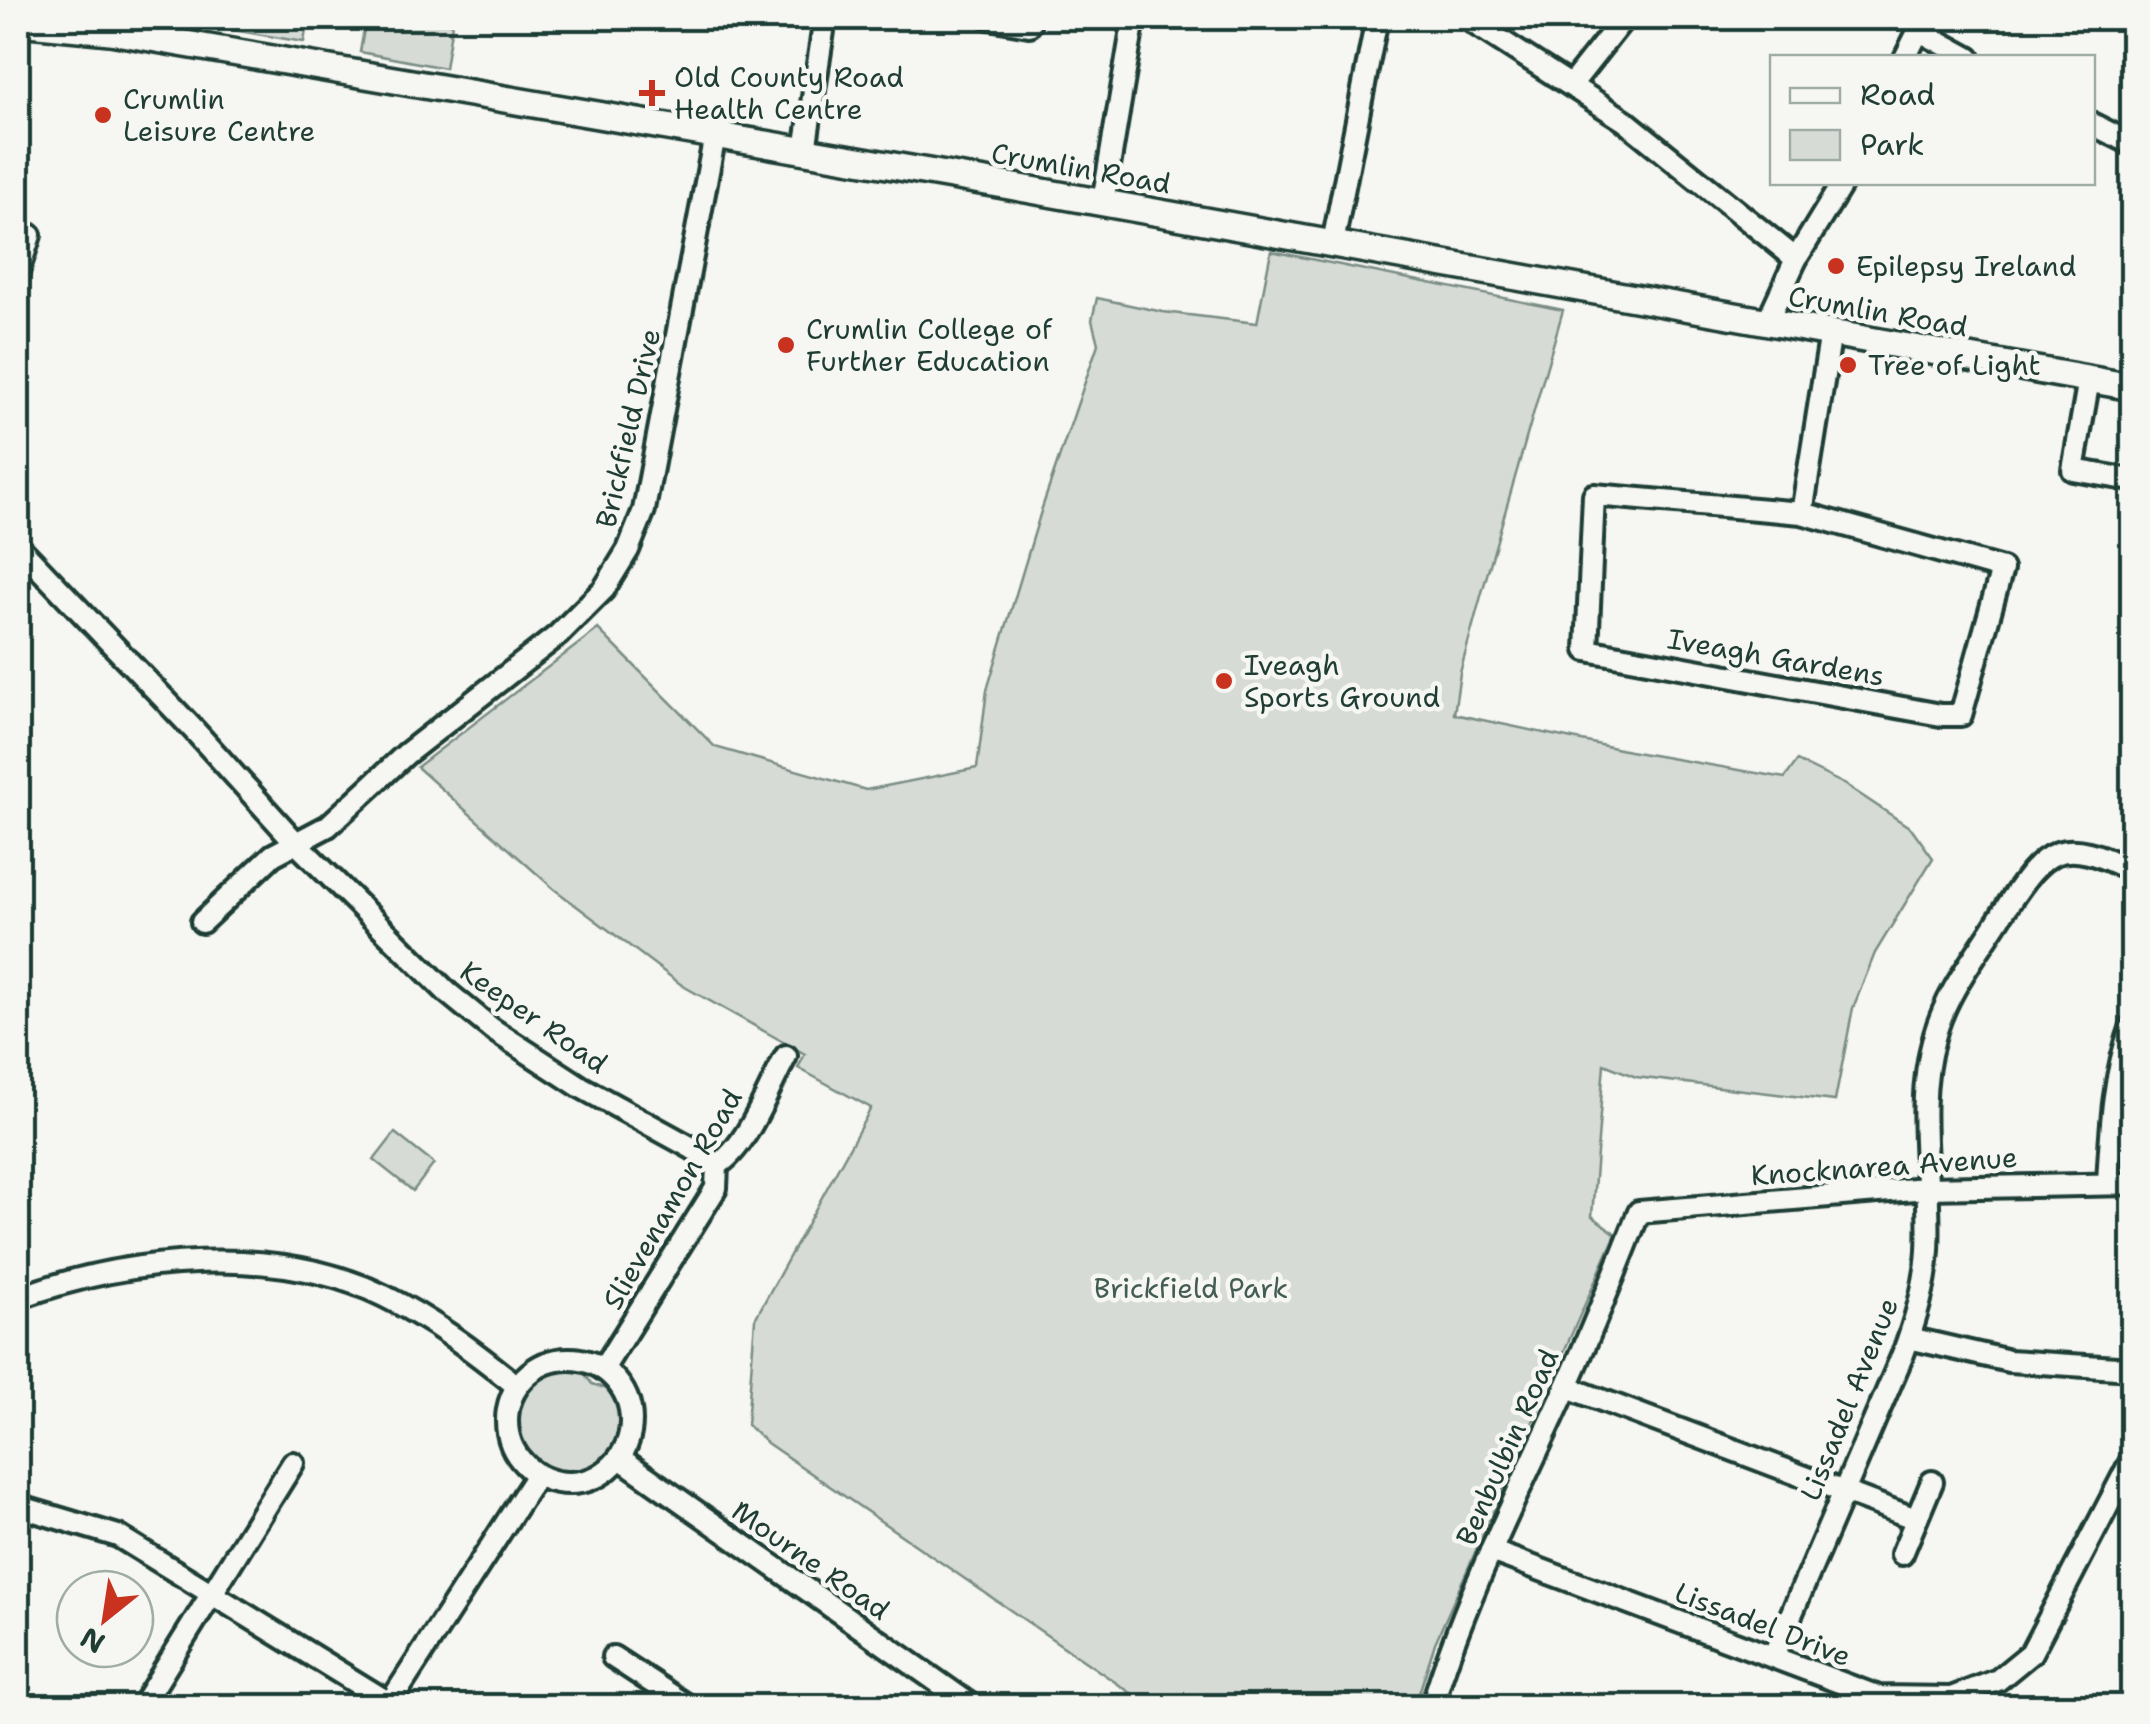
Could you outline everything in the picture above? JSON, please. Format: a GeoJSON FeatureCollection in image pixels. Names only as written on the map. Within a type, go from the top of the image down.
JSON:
{"type":"FeatureCollection","features":[{"type":"Feature","properties":{"kind":"main road","name":"Crumlin Road"},"geometry":{"type":"LineString","coordinates":[[18,22],[111,24],[716,136],[2132,386]]}},
{"type":"Feature","properties":{"kind":"street"},"geometry":{"type":"LineString","coordinates":[[805,150],[825,18]]}},
{"type":"Feature","properties":{"kind":"street"},"geometry":{"type":"LineString","coordinates":[[989,18],[1029,25]]}},
{"type":"Feature","properties":{"kind":"street"},"geometry":{"type":"LineString","coordinates":[[1103,202],[1134,18]]}},
{"type":"Feature","properties":{"kind":"street"},"geometry":{"type":"LineString","coordinates":[[1333,243],[1376,18]]}},
{"type":"Feature","properties":{"kind":"street"},"geometry":{"type":"LineString","coordinates":[[1466,18],[1624,120],[1796,260]]}},
{"type":"Feature","properties":{"kind":"street"},"geometry":{"type":"LineString","coordinates":[[1570,85],[1624,18]]}},
{"type":"Feature","properties":{"kind":"street"},"geometry":{"type":"LineString","coordinates":[[1906,55],[1922,24],[1964,55]]}},
{"type":"Feature","properties":{"kind":"street"},"geometry":{"type":"LineString","coordinates":[[2095,126],[2132,144]]}},
{"type":"Feature","properties":{"kind":"street","name":"Brickfield Drive"},"geometry":{"type":"LineString","coordinates":[[298,844],[328,826],[406,754],[558,635],[592,604],[628,550],[644,510],[653,471],[716,136]]}},
{"type":"Feature","properties":{"kind":"street"},"geometry":{"type":"LineString","coordinates":[[1767,322],[1796,260],[1841,185]]}},
{"type":"Feature","properties":{"kind":"street"},"geometry":{"type":"LineString","coordinates":[[18,272],[30,235]]}},
{"type":"Feature","properties":{"kind":"street"},"geometry":{"type":"LineString","coordinates":[[1802,513],[1832,332]]}},
{"type":"Feature","properties":{"kind":"street"},"geometry":{"type":"LineString","coordinates":[[2089,379],[2073,470],[2132,480]]}},
{"type":"Feature","properties":{"kind":"street","name":"Iveagh Gardens"},"geometry":{"type":"LineString","coordinates":[[1594,494],[1802,513],[2002,568],[1961,715],[1587,650],[1594,494]]}},
{"type":"Feature","properties":{"kind":"street","name":"Keeper Road"},"geometry":{"type":"LineString","coordinates":[[18,546],[406,954],[492,1029],[581,1087],[692,1148],[717,1166]]}},
{"type":"Feature","properties":{"kind":"street"},"geometry":{"type":"LineString","coordinates":[[202,922],[273,855],[298,844]]}},
{"type":"Feature","properties":{"kind":"street","name":"Lissadel Avenue"},"geometry":{"type":"LineString","coordinates":[[1773,1657],[1909,1338],[1926,1264],[1922,1110],[1936,1030],[1950,995],[2024,879],[2054,855],[2080,850],[2132,872]]}},
{"type":"Feature","properties":{"kind":"street"},"geometry":{"type":"LineString","coordinates":[[2108,1183],[2112,1106],[2132,1026]]}},
{"type":"Feature","properties":{"kind":"street","name":"Slievenamon Road"},"geometry":{"type":"LineString","coordinates":[[603,1369],[716,1188],[717,1166],[732,1155],[786,1056]]}},
{"type":"Feature","properties":{"kind":"street","name":"Knocknarea Avenue"},"geometry":{"type":"LineString","coordinates":[[1639,1212],[1926,1188],[2132,1184]]}},
{"type":"Feature","properties":{"kind":"street","name":"Benbulbin Road"},"geometry":{"type":"LineString","coordinates":[[1432,1706],[1447,1656],[1639,1212]]}},
{"type":"Feature","properties":{"kind":"street"},"geometry":{"type":"LineString","coordinates":[[18,1298],[130,1267],[216,1262],[298,1270],[381,1294],[425,1318],[518,1386]]}},
{"type":"Feature","properties":{"kind":"street"},"geometry":{"type":"LineString","coordinates":[[1909,1338],[2009,1361],[2132,1369]]}},
{"type":"Feature","properties":{"kind":"street"},"geometry":{"type":"LineString","coordinates":[[578,1359],[603,1369],[614,1378],[629,1403],[631,1432],[620,1458],[600,1476],[588,1480],[562,1483],[537,1474],[526,1466],[510,1441],[507,1412],[518,1386],[526,1375],[550,1361],[578,1359]]}},
{"type":"Feature","properties":{"kind":"street"},"geometry":{"type":"LineString","coordinates":[[1566,1387],[1916,1519]]}},
{"type":"Feature","properties":{"kind":"street","name":"Mourne Road"},"geometry":{"type":"LineString","coordinates":[[620,1458],[972,1706]]}},
{"type":"Feature","properties":{"kind":"street","name":"Lissadel Drive"},"geometry":{"type":"LineString","coordinates":[[1492,1551],[1879,1697],[1951,1698],[1998,1680],[2018,1666],[2042,1636],[2132,1459]]}},
{"type":"Feature","properties":{"kind":"street"},"geometry":{"type":"LineString","coordinates":[[142,1706],[292,1463]]}},
{"type":"Feature","properties":{"kind":"street"},"geometry":{"type":"LineString","coordinates":[[18,1506],[118,1536],[211,1590],[391,1706],[537,1474]]}},
{"type":"Feature","properties":{"kind":"street"},"geometry":{"type":"LineString","coordinates":[[1902,1554],[1932,1482]]}},
{"type":"Feature","properties":{"kind":"street"},"geometry":{"type":"LineString","coordinates":[[613,1657],[682,1705]]}},
{"type":"Feature","properties":{"kind":"green space"},"geometry":{"type":"Polygon","coordinates":[[[161,18],[308,18],[304,42],[161,18]]]}},
{"type":"Feature","properties":{"kind":"green space"},"geometry":{"type":"Polygon","coordinates":[[[366,18],[453,18],[445,68],[360,52],[366,18]]]}},
{"type":"Feature","properties":{"kind":"green space","name":"Brickfield Park"},"geometry":{"type":"Polygon","coordinates":[[[1271,251],[1563,310],[1460,673],[1454,714],[1629,751],[1785,778],[1797,761],[1846,785],[1912,829],[1933,858],[1875,953],[1853,1008],[1835,1101],[1636,1077],[1604,1064],[1592,1216],[1616,1234],[1435,1643],[1415,1706],[1150,1706],[767,1443],[747,1425],[755,1319],[871,1108],[798,1068],[805,1054],[683,986],[554,889],[417,767],[598,629],[715,747],[866,790],[977,768],[987,690],[1042,508],[1098,344],[1092,320],[1097,298],[1163,312],[1257,323],[1271,251]]]}},
{"type":"Feature","properties":{"kind":"green space"},"geometry":{"type":"Polygon","coordinates":[[[395,1133],[434,1164],[413,1191],[374,1160],[395,1133]]]}},
{"type":"Feature","properties":{"kind":"green space"},"geometry":{"type":"Polygon","coordinates":[[[567,1366],[580,1368],[592,1384],[613,1391],[620,1405],[622,1427],[619,1442],[602,1463],[585,1472],[561,1475],[541,1468],[526,1453],[517,1433],[516,1412],[523,1392],[540,1376],[567,1366]]]}},
{"type":"Feature","properties":{"kind":"place","name":"Old County Road Health Centre"},"geometry":{"type":"Point","coordinates":[652,93]}},
{"type":"Feature","properties":{"kind":"place","name":"Crumlin Leisure Centre"},"geometry":{"type":"Point","coordinates":[103,115]}},
{"type":"Feature","properties":{"kind":"place","name":"Epilepsy Ireland"},"geometry":{"type":"Point","coordinates":[1836,266]}},
{"type":"Feature","properties":{"kind":"place","name":"Crumlin College of Further Education"},"geometry":{"type":"Point","coordinates":[786,345]}},
{"type":"Feature","properties":{"kind":"place","name":"Tree of Light"},"geometry":{"type":"Point","coordinates":[1848,365]}},
{"type":"Feature","properties":{"kind":"place","name":"Iveagh Sports Ground"},"geometry":{"type":"Point","coordinates":[1224,681]}}]}
